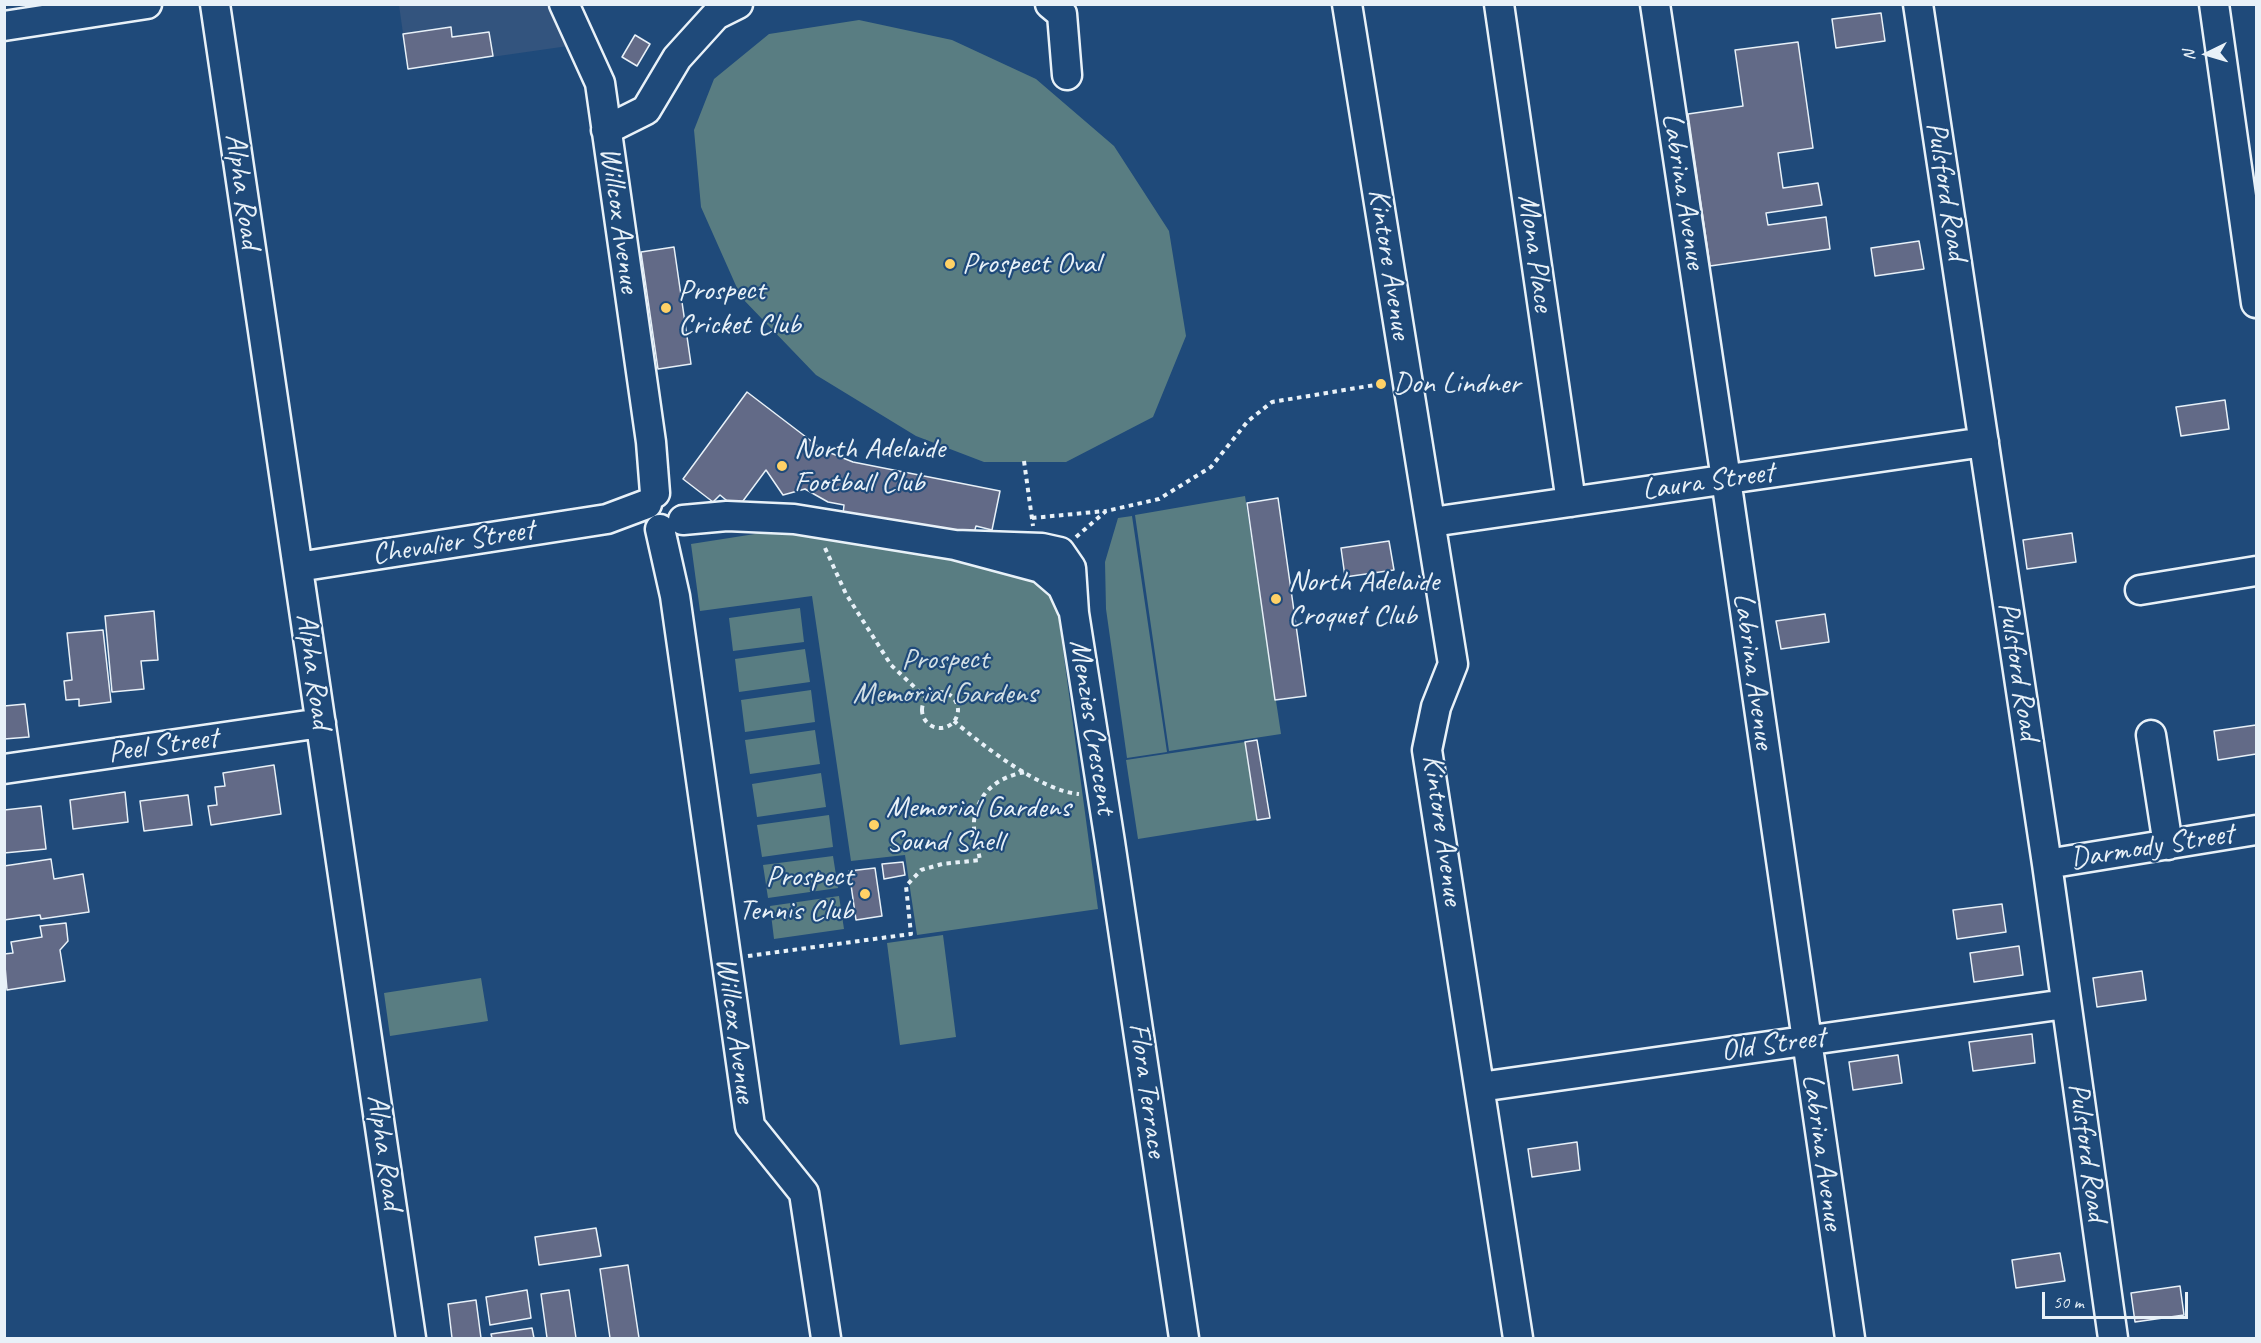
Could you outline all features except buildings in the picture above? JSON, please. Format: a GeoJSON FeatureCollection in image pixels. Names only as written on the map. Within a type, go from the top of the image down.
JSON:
{"type":"FeatureCollection","features":[{"type":"Feature","properties":{"kind":"street"},"geometry":{"type":"LineString","coordinates":[[4,26],[147,4]]}},
{"type":"Feature","properties":{"kind":"street","name":"Alpha Road"},"geometry":{"type":"LineString","coordinates":[[215,4],[411,1338]]}},
{"type":"Feature","properties":{"kind":"street","name":"Willcox Avenue"},"geometry":{"type":"LineString","coordinates":[[564,4],[600,82],[651,442],[666,510],[675,596],[750,1126],[804,1192],[825,1338]]}},
{"type":"Feature","properties":{"kind":"street"},"geometry":{"type":"LineString","coordinates":[[606,130],[646,110],[677,57],[716,15],[738,4]]}},
{"type":"Feature","properties":{"kind":"street"},"geometry":{"type":"LineString","coordinates":[[1050,4],[1062,14],[1066,75]]}},
{"type":"Feature","properties":{"kind":"street","name":"Kintore Avenue"},"geometry":{"type":"LineString","coordinates":[[1347,4],[1453,664],[1436,707],[1427,750],[1518,1338]]}},
{"type":"Feature","properties":{"kind":"street","name":"Mona Place"},"geometry":{"type":"LineString","coordinates":[[1499,4],[1571,502]]}},
{"type":"Feature","properties":{"kind":"street","name":"Labrina Avenue"},"geometry":{"type":"LineString","coordinates":[[1655,4],[1850,1338]]}},
{"type":"Feature","properties":{"kind":"street","name":"Pulsford Road"},"geometry":{"type":"LineString","coordinates":[[1918,4],[2047,864],[2113,1338]]}},
{"type":"Feature","properties":{"kind":"street"},"geometry":{"type":"LineString","coordinates":[[2214,4],[2256,303]]}},
{"type":"Feature","properties":{"kind":"street","name":"Laura Street"},"geometry":{"type":"LineString","coordinates":[[1432,522],[1984,442]]}},
{"type":"Feature","properties":{"kind":"street","name":"Chevalier Street"},"geometry":{"type":"LineString","coordinates":[[298,567],[666,510]]}},
{"type":"Feature","properties":{"kind":"street","name":"Menzies Crescent"},"geometry":{"type":"LineString","coordinates":[[666,510],[794,519],[956,546],[1041,568],[1062,586],[1074,613]]}},
{"type":"Feature","properties":{"kind":"street","name":"Menzies Crescent"},"geometry":{"type":"LineString","coordinates":[[956,546],[1048,550],[1071,567],[1074,613],[1110,842]]}},
{"type":"Feature","properties":{"kind":"street"},"geometry":{"type":"LineString","coordinates":[[2140,590],[2256,571]]}},
{"type":"Feature","properties":{"kind":"street","name":"Peel Street"},"geometry":{"type":"LineString","coordinates":[[4,770],[321,723]]}},
{"type":"Feature","properties":{"kind":"street"},"geometry":{"type":"LineString","coordinates":[[2151,735],[2168,844]]}},
{"type":"Feature","properties":{"kind":"street","name":"Darmody Street"},"geometry":{"type":"LineString","coordinates":[[2047,864],[2256,830]]}},
{"type":"Feature","properties":{"kind":"street","name":"Flora Terrace"},"geometry":{"type":"LineString","coordinates":[[1110,842],[1184,1338]]}},
{"type":"Feature","properties":{"kind":"street","name":"Old Street"},"geometry":{"type":"LineString","coordinates":[[1480,1087],[2065,1004]]}},
{"type":"Feature","properties":{"kind":"path"},"geometry":{"type":"LineString","coordinates":[[1032,518],[1106,511],[1159,499],[1211,467],[1248,421],[1272,402],[1408,380]]}},
{"type":"Feature","properties":{"kind":"path"},"geometry":{"type":"LineString","coordinates":[[1024,461],[1032,518],[1048,550],[1106,511]]}},
{"type":"Feature","properties":{"kind":"path"},"geometry":{"type":"LineString","coordinates":[[824,544],[846,594],[891,665],[926,698]]}},
{"type":"Feature","properties":{"kind":"path"},"geometry":{"type":"LineString","coordinates":[[938,694],[949,694],[956,701],[958,712],[954,721],[944,727],[933,727],[929,724],[922,713],[926,698],[938,694]]}},
{"type":"Feature","properties":{"kind":"path"},"geometry":{"type":"LineString","coordinates":[[954,721],[1025,772],[1057,790],[1079,794]]}},
{"type":"Feature","properties":{"kind":"path"},"geometry":{"type":"LineString","coordinates":[[725,960],[911,934],[906,886],[921,870],[942,864],[980,860],[974,822],[980,801],[992,785],[1008,775],[1025,772]]}},
{"type":"Feature","properties":{"kind":"shaded area"},"geometry":{"type":"Polygon","coordinates":[[[399,5],[564,5],[582,44],[408,69],[399,5]]]}},
{"type":"Feature","properties":{"kind":"green space","name":"Prospect Oval"},"geometry":{"type":"Polygon","coordinates":[[[859,20],[952,40],[1036,79],[1114,146],[1169,231],[1186,336],[1153,417],[1066,462],[984,462],[916,436],[816,375],[741,297],[701,207],[694,130],[714,79],[769,34],[859,20]]]}},
{"type":"Feature","properties":{"kind":"green space"},"geometry":{"type":"Polygon","coordinates":[[[1245,496],[1281,734],[1169,751],[1135,515],[1245,496]]]}},
{"type":"Feature","properties":{"kind":"green space"},"geometry":{"type":"Polygon","coordinates":[[[1132,516],[1167,752],[1127,758],[1106,609],[1105,562],[1118,518],[1132,516]]]}},
{"type":"Feature","properties":{"kind":"green space","name":"Prospect Memorial Gardens"},"geometry":{"type":"Polygon","coordinates":[[[774,531],[1027,568],[1056,598],[1098,909],[917,935],[905,855],[851,861],[812,596],[700,611],[691,544],[774,531]]]}},
{"type":"Feature","properties":{"kind":"green space"},"geometry":{"type":"Polygon","coordinates":[[[800,608],[804,642],[733,651],[729,618],[800,608]]]}},
{"type":"Feature","properties":{"kind":"green space"},"geometry":{"type":"Polygon","coordinates":[[[805,649],[810,682],[739,692],[735,659],[805,649]]]}},
{"type":"Feature","properties":{"kind":"green space"},"geometry":{"type":"Polygon","coordinates":[[[811,690],[815,722],[745,732],[741,700],[811,690]]]}},
{"type":"Feature","properties":{"kind":"green space"},"geometry":{"type":"Polygon","coordinates":[[[815,730],[820,764],[750,774],[745,740],[815,730]]]}},
{"type":"Feature","properties":{"kind":"green space"},"geometry":{"type":"Polygon","coordinates":[[[1245,742],[1257,820],[1138,839],[1126,760],[1245,742]]]}},
{"type":"Feature","properties":{"kind":"green space"},"geometry":{"type":"Polygon","coordinates":[[[821,773],[826,807],[757,817],[752,784],[821,773]]]}},
{"type":"Feature","properties":{"kind":"green space"},"geometry":{"type":"Polygon","coordinates":[[[829,815],[833,847],[762,857],[757,825],[829,815]]]}},
{"type":"Feature","properties":{"kind":"green space"},"geometry":{"type":"Polygon","coordinates":[[[833,856],[838,888],[768,898],[763,865],[833,856]]]}},
{"type":"Feature","properties":{"kind":"green space"},"geometry":{"type":"Polygon","coordinates":[[[839,896],[844,929],[774,939],[770,906],[839,896]]]}},
{"type":"Feature","properties":{"kind":"green space"},"geometry":{"type":"Polygon","coordinates":[[[943,935],[956,1037],[900,1045],[887,943],[943,935]]]}},
{"type":"Feature","properties":{"kind":"green space"},"geometry":{"type":"Polygon","coordinates":[[[481,978],[488,1021],[390,1036],[384,993],[481,978]]]}},
{"type":"Feature","properties":{"kind":"place","name":"Prospect Oval"},"geometry":{"type":"Point","coordinates":[950,264]}},
{"type":"Feature","properties":{"kind":"place","name":"Prospect Cricket Club"},"geometry":{"type":"Point","coordinates":[666,308]}},
{"type":"Feature","properties":{"kind":"place","name":"Don Lindner"},"geometry":{"type":"Point","coordinates":[1381,384]}},
{"type":"Feature","properties":{"kind":"place","name":"North Adelaide Football Club"},"geometry":{"type":"Point","coordinates":[782,466]}},
{"type":"Feature","properties":{"kind":"place","name":"North Adelaide Croquet Club"},"geometry":{"type":"Point","coordinates":[1276,599]}},
{"type":"Feature","properties":{"kind":"place","name":"Memorial Gardens Sound Shell"},"geometry":{"type":"Point","coordinates":[874,825]}},
{"type":"Feature","properties":{"kind":"place","name":"Prospect Tennis Club"},"geometry":{"type":"Point","coordinates":[865,894]}}]}
